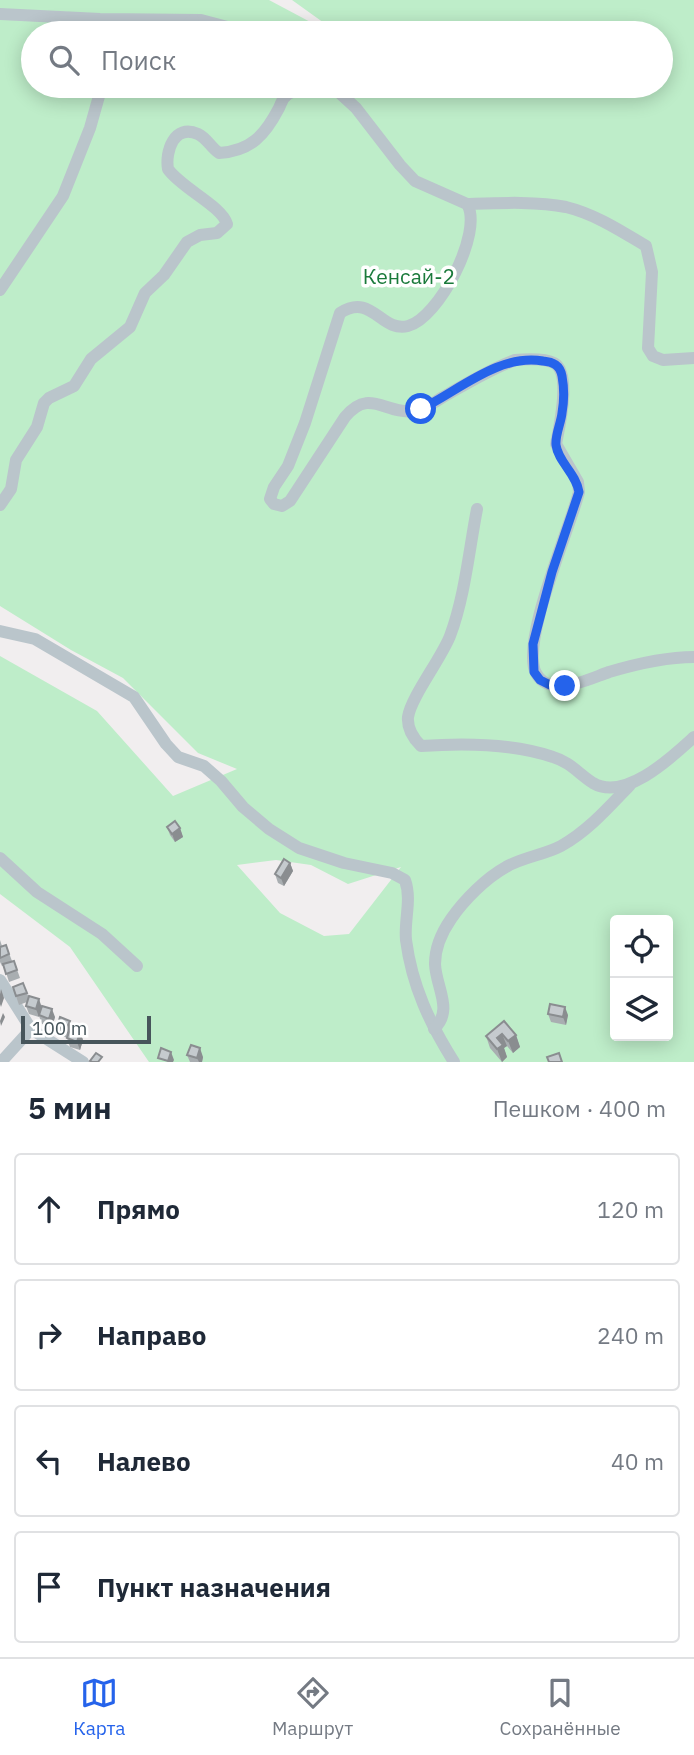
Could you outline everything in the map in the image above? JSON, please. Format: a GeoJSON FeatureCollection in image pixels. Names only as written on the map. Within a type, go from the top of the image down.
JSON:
{"type":"FeatureCollection","features":[{"type":"Feature","properties":{"kind":"street"},"geometry":{"type":"LineString","coordinates":[[0,14],[196,21]]}},
{"type":"Feature","properties":{"kind":"street"},"geometry":{"type":"LineString","coordinates":[[0,290],[63,196],[90,128],[98,98]]}},
{"type":"Feature","properties":{"kind":"street"},"geometry":{"type":"LineString","coordinates":[[0,505],[11,489],[16,460],[37,427],[44,402],[74,386],[91,359],[130,327],[145,293],[164,275],[187,242],[200,234],[217,233],[227,224],[219,211],[187,188],[168,169],[167,148],[184,132],[195,132],[219,153],[236,152],[250,146],[262,135],[283,98]]}},
{"type":"Feature","properties":{"kind":"street"},"geometry":{"type":"LineString","coordinates":[[345,98],[415,181],[467,204],[565,207],[611,225],[646,246],[652,272],[649,348],[653,356],[663,360],[694,358]]}},
{"type":"Feature","properties":{"kind":"street"},"geometry":{"type":"LineString","coordinates":[[467,204],[472,212],[472,222],[463,259],[452,281],[420,320],[406,327],[397,327],[362,306],[350,306],[340,313],[288,466],[274,486],[271,499],[274,504],[282,506],[290,501],[345,417],[361,404],[370,402],[398,410],[414,411],[431,405],[515,360],[554,363],[562,376],[563,400],[556,444],[578,482],[579,492],[552,572],[533,644],[534,672],[540,680],[550,685],[565,686],[620,669],[678,657],[694,657]]}},
{"type":"Feature","properties":{"kind":"street"},"geometry":{"type":"LineString","coordinates":[[477,509],[458,609],[450,635],[438,661],[414,699],[408,717],[409,729],[414,739],[421,746],[456,744],[532,752],[563,760],[593,783],[617,787],[655,770],[694,737]]}},
{"type":"Feature","properties":{"kind":"street"},"geometry":{"type":"LineString","coordinates":[[0,631],[35,639],[134,697],[178,757],[204,766],[243,807],[289,842],[344,863],[392,873],[405,880],[408,899],[406,937],[419,997],[433,1029],[454,1062]]}},
{"type":"Feature","properties":{"kind":"street"},"geometry":{"type":"LineString","coordinates":[[433,1029],[442,1021],[444,1013],[435,964],[437,945],[452,918],[473,893],[506,867],[560,846],[576,836],[631,783]]}},
{"type":"Feature","properties":{"kind":"street"},"geometry":{"type":"LineString","coordinates":[[0,858],[37,892],[102,934],[136,966]]}},
{"type":"Feature","properties":{"kind":"street"},"geometry":{"type":"LineString","coordinates":[[0,980],[32,1029],[83,1062]]}},
{"type":"Feature","properties":{"kind":"street"},"geometry":{"type":"LineString","coordinates":[[1,1062],[32,1029]]}},
{"type":"Feature","properties":{"kind":"green space","name":"Кенсай-2"},"geometry":{"type":"Polygon","coordinates":[[[0,0],[269,0],[308,21],[21,21],[21,98],[673,98],[673,21],[321,21],[292,0],[694,0],[694,1062],[149,1062],[70,947],[0,894],[0,656],[97,711],[173,796],[237,769],[198,753],[123,678],[71,650],[0,606],[0,0]],[[276,860],[237,865],[280,913],[324,936],[349,934],[401,867],[348,884],[311,865],[276,860]]]}},
{"type":"Feature","properties":{"kind":"building"},"geometry":{"type":"Polygon","coordinates":[[[175,821],[180,828],[172,834],[167,827],[175,821]]]}},
{"type":"Feature","properties":{"kind":"building"},"geometry":{"type":"Polygon","coordinates":[[[284,859],[290,863],[281,878],[275,874],[284,859]]]}},
{"type":"Feature","properties":{"kind":"building"},"geometry":{"type":"Polygon","coordinates":[[[6,945],[9,954],[0,958],[0,947],[6,945]]]}},
{"type":"Feature","properties":{"kind":"building"},"geometry":{"type":"Polygon","coordinates":[[[14,961],[17,970],[6,974],[3,964],[14,961]]]}},
{"type":"Feature","properties":{"kind":"building"},"geometry":{"type":"Polygon","coordinates":[[[23,983],[27,993],[16,996],[13,987],[23,983]]]}},
{"type":"Feature","properties":{"kind":"building"},"geometry":{"type":"Polygon","coordinates":[[[29,996],[39,999],[36,1009],[26,1006],[29,996]]]}},
{"type":"Feature","properties":{"kind":"building"},"geometry":{"type":"Polygon","coordinates":[[[550,1004],[565,1007],[563,1017],[548,1014],[550,1004]]]}},
{"type":"Feature","properties":{"kind":"building"},"geometry":{"type":"Polygon","coordinates":[[[42,1006],[52,1009],[49,1019],[39,1015],[42,1006]]]}},
{"type":"Feature","properties":{"kind":"building"},"geometry":{"type":"Polygon","coordinates":[[[60,1017],[70,1021],[66,1030],[57,1027],[60,1017]]]}},
{"type":"Feature","properties":{"kind":"building"},"geometry":{"type":"Polygon","coordinates":[[[504,1021],[516,1035],[508,1041],[502,1034],[497,1038],[503,1045],[497,1049],[486,1036],[504,1021]]]}},
{"type":"Feature","properties":{"kind":"building"},"geometry":{"type":"Polygon","coordinates":[[[70,1029],[80,1032],[77,1042],[67,1038],[70,1029]]]}},
{"type":"Feature","properties":{"kind":"building"},"geometry":{"type":"Polygon","coordinates":[[[191,1045],[200,1048],[197,1058],[187,1055],[191,1045]]]}},
{"type":"Feature","properties":{"kind":"building"},"geometry":{"type":"Polygon","coordinates":[[[161,1048],[171,1052],[168,1061],[158,1058],[161,1048]]]}},
{"type":"Feature","properties":{"kind":"building"},"geometry":{"type":"Polygon","coordinates":[[[96,1053],[102,1057],[98,1062],[90,1061],[96,1053]]]}},
{"type":"Feature","properties":{"kind":"building"},"geometry":{"type":"Polygon","coordinates":[[[559,1053],[562,1062],[549,1062],[547,1057],[559,1053]]]}},
{"type":"Feature","properties":{"kind":"route"},"geometry":{"type":"LineString","coordinates":[[421,409],[515,360],[540,360],[554,363],[558,367],[562,376],[563,400],[556,444],[578,482],[579,492],[552,572],[533,644],[533,661],[534,672],[540,680],[550,685],[565,686]]}}]}
